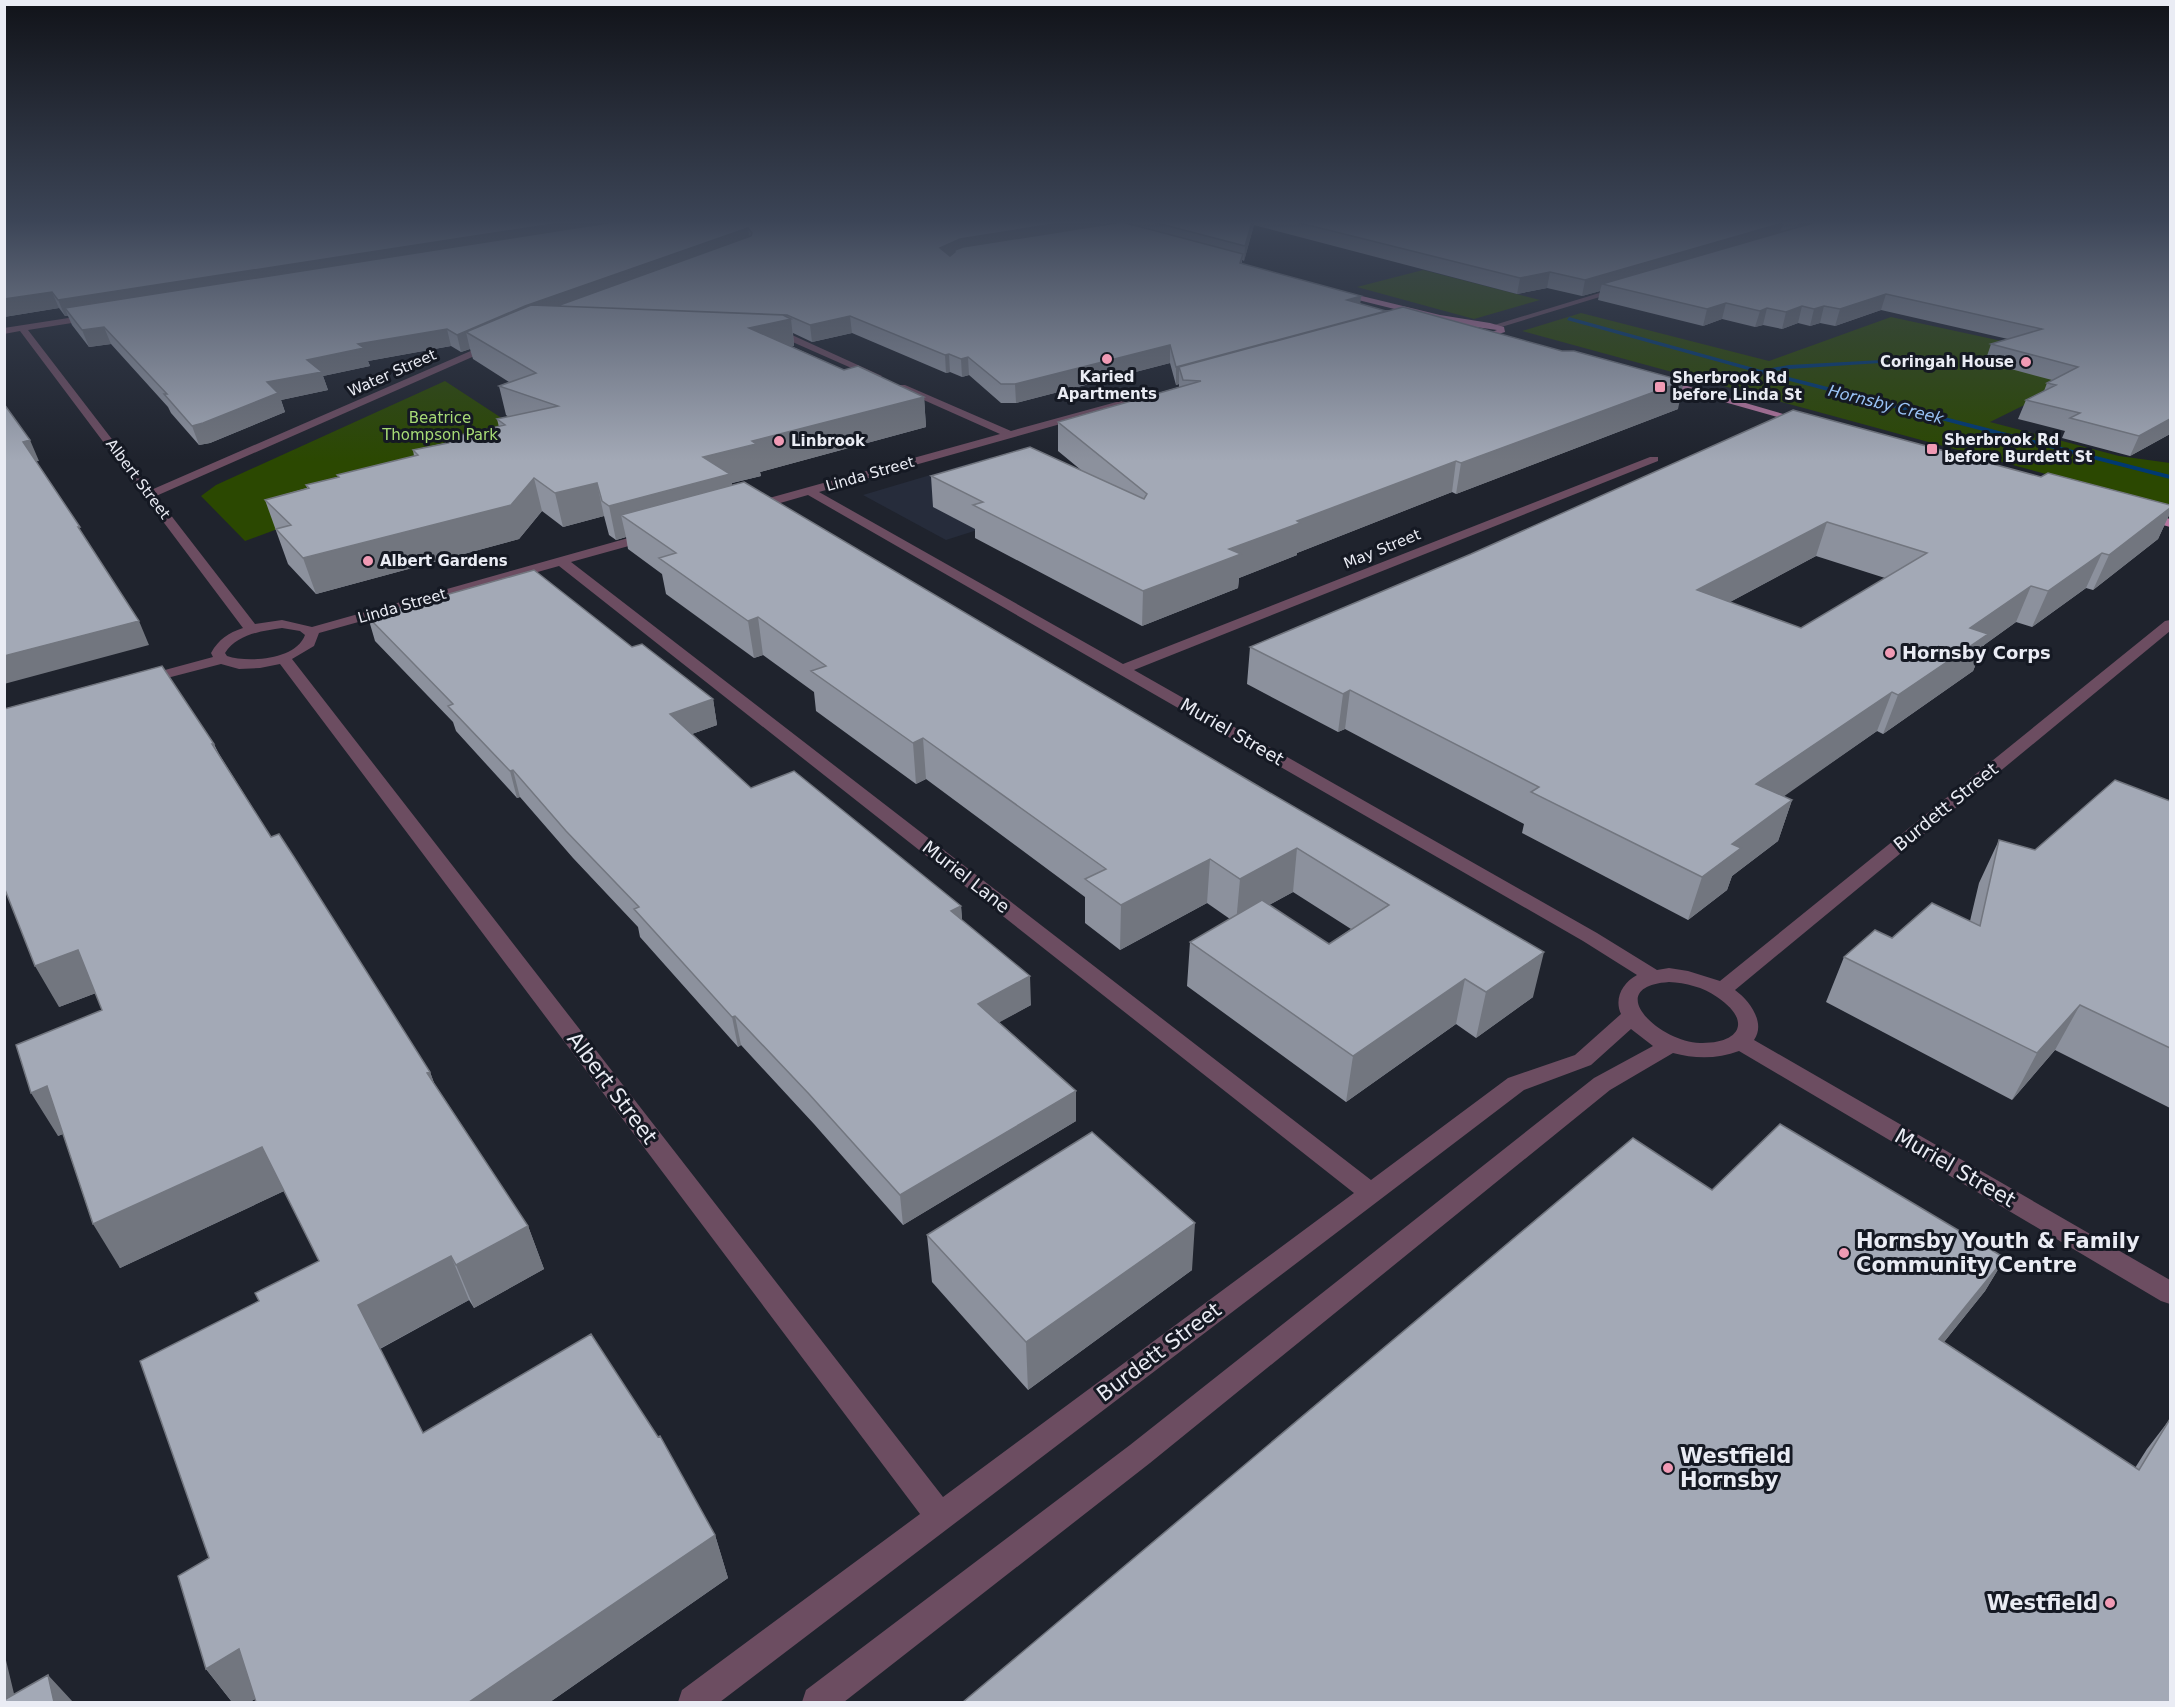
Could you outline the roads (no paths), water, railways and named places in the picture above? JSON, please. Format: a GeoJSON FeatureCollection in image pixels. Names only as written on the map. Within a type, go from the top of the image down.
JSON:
{"type":"FeatureCollection","features":[{"type":"Feature","properties":{"kind":"main road"},"geometry":{"type":"LineString","coordinates":[[1374,302],[1469,329]]}},
{"type":"Feature","properties":{"kind":"main road"},"geometry":{"type":"LineString","coordinates":[[1404,310],[1469,329],[1495,330],[1515,340]]}},
{"type":"Feature","properties":{"kind":"main road"},"geometry":{"type":"LineString","coordinates":[[1483,335],[1495,330]]}},
{"type":"Feature","properties":{"kind":"main road"},"geometry":{"type":"LineString","coordinates":[[1648,377],[1818,425]]}},
{"type":"Feature","properties":{"kind":"main road"},"geometry":{"type":"LineString","coordinates":[[2125,511],[2170,523]]}},
{"type":"Feature","properties":{"kind":"street"},"geometry":{"type":"LineString","coordinates":[[1495,330],[1582,302]]}},
{"type":"Feature","properties":{"kind":"street"},"geometry":{"type":"LineString","coordinates":[[4,331],[102,316]]}},
{"type":"Feature","properties":{"kind":"street"},"geometry":{"type":"LineString","coordinates":[[1406,325],[1429,319]]}},
{"type":"Feature","properties":{"kind":"street","name":"Albert Street"},"geometry":{"type":"LineString","coordinates":[[22,328],[252,630]]}},
{"type":"Feature","properties":{"kind":"street"},"geometry":{"type":"LineString","coordinates":[[765,336],[789,337],[1010,435]]}},
{"type":"Feature","properties":{"kind":"street","name":"Water Street"},"geometry":{"type":"LineString","coordinates":[[150,495],[501,342]]}},
{"type":"Feature","properties":{"kind":"street","name":"Linda Street"},"geometry":{"type":"LineString","coordinates":[[742,510],[1134,400]]}},
{"type":"Feature","properties":{"kind":"street","name":"May Street"},"geometry":{"type":"LineString","coordinates":[[1122,670],[1654,459]]}},
{"type":"Feature","properties":{"kind":"street","name":"Muriel Street"},"geometry":{"type":"LineString","coordinates":[[809,491],[1590,937],[1652,976]]}},
{"type":"Feature","properties":{"kind":"street","name":"Linda Street"},"geometry":{"type":"LineString","coordinates":[[312,631],[663,532]]}},
{"type":"Feature","properties":{"kind":"street","name":"Muriel Lane"},"geometry":{"type":"LineString","coordinates":[[561,561],[1371,1193]]}},
{"type":"Feature","properties":{"kind":"street","name":"Burdett Street"},"geometry":{"type":"LineString","coordinates":[[1722,990],[2170,624]]}},
{"type":"Feature","properties":{"kind":"street"},"geometry":{"type":"LineString","coordinates":[[130,684],[220,659],[228,663],[253,665],[284,658],[306,648],[314,636],[312,631],[295,625],[274,625],[252,630],[238,634],[220,647],[218,653],[220,659]]}},
{"type":"Feature","properties":{"kind":"street","name":"Albert Street"},"geometry":{"type":"LineString","coordinates":[[284,658],[940,1517]]}},
{"type":"Feature","properties":{"kind":"street"},"geometry":{"type":"LineString","coordinates":[[1652,976],[1686,976],[1722,990],[1735,1000],[1746,1017],[1747,1033],[1740,1042],[1729,1049],[1714,1052],[1695,1051],[1671,1045],[1643,1029],[1632,1016],[1627,1002],[1630,991],[1640,982],[1652,976]]}},
{"type":"Feature","properties":{"kind":"street","name":"Burdett Street"},"geometry":{"type":"LineString","coordinates":[[694,1702],[1516,1084],[1582,1060],[1632,1016]]}},
{"type":"Feature","properties":{"kind":"street","name":"Muriel Street"},"geometry":{"type":"LineString","coordinates":[[1740,1042],[2170,1293]]}},
{"type":"Feature","properties":{"kind":"street"},"geometry":{"type":"LineString","coordinates":[[818,1702],[1140,1454],[1602,1084],[1671,1045]]}},
{"type":"Feature","properties":{"kind":"waterway","name":"Hornsby Creek"},"geometry":{"type":"LineString","coordinates":[[1569,319],[1761,372],[2170,477]]}},
{"type":"Feature","properties":{"kind":"waterway"},"geometry":{"type":"LineString","coordinates":[[1764,371],[1789,367],[1880,361]]}},
{"type":"Feature","properties":{"kind":"place","name":"Karied Apartments"},"geometry":{"type":"Point","coordinates":[1107,359]}},
{"type":"Feature","properties":{"kind":"place","name":"Coringah House"},"geometry":{"type":"Point","coordinates":[2026,362]}},
{"type":"Feature","properties":{"kind":"place","name":"Sherbrook Rd before Linda St"},"geometry":{"type":"Point","coordinates":[1660,387]}},
{"type":"Feature","properties":{"kind":"place","name":"Linbrook"},"geometry":{"type":"Point","coordinates":[779,441]}},
{"type":"Feature","properties":{"kind":"place","name":"Sherbrook Rd before Burdett St"},"geometry":{"type":"Point","coordinates":[1932,449]}},
{"type":"Feature","properties":{"kind":"place","name":"Albert Gardens"},"geometry":{"type":"Point","coordinates":[368,561]}},
{"type":"Feature","properties":{"kind":"place","name":"Hornsby Corps"},"geometry":{"type":"Point","coordinates":[1890,653]}},
{"type":"Feature","properties":{"kind":"place","name":"Hornsby Youth & Family Community Centre"},"geometry":{"type":"Point","coordinates":[1844,1253]}},
{"type":"Feature","properties":{"kind":"place","name":"Westfield Hornsby"},"geometry":{"type":"Point","coordinates":[1668,1468]}},
{"type":"Feature","properties":{"kind":"place","name":"Westfield"},"geometry":{"type":"Point","coordinates":[2110,1603]}},
{"type":"Feature","properties":{"kind":"park label","name":"Beatrice Thompson Park"},"geometry":{"type":"Point","coordinates":[440,426]}}]}
